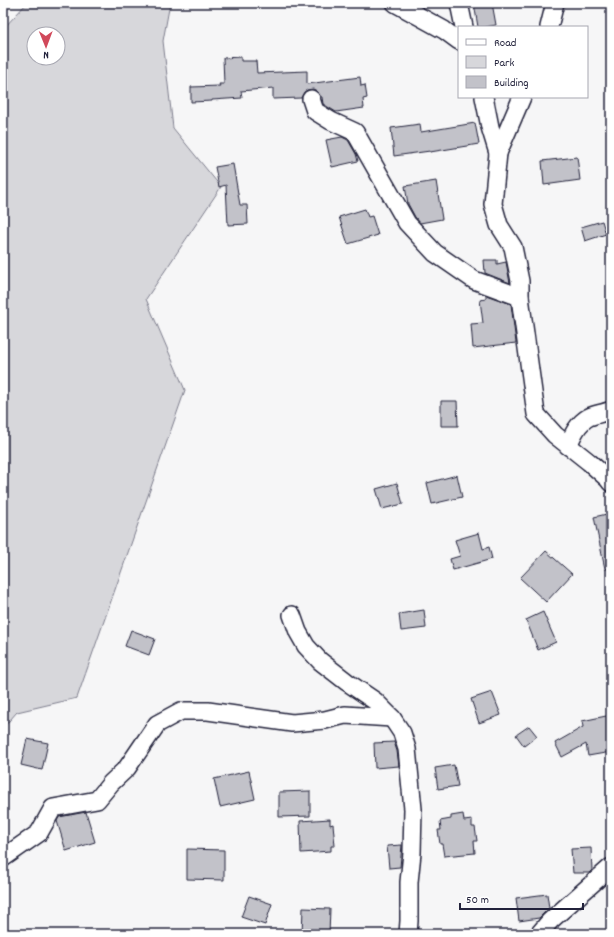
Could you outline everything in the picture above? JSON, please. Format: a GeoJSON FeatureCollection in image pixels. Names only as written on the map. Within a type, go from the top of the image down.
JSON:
{"type":"FeatureCollection","features":[{"type":"Feature","properties":{"kind":"street"},"geometry":{"type":"LineString","coordinates":[[395,3],[444,30],[458,40]]}},
{"type":"Feature","properties":{"kind":"street"},"geometry":{"type":"LineString","coordinates":[[459,3],[464,26]]}},
{"type":"Feature","properties":{"kind":"street"},"geometry":{"type":"LineString","coordinates":[[549,26],[555,3]]}},
{"type":"Feature","properties":{"kind":"street"},"geometry":{"type":"LineString","coordinates":[[484,98],[490,127],[498,153]]}},
{"type":"Feature","properties":{"kind":"street"},"geometry":{"type":"LineString","coordinates":[[522,98],[498,153],[493,204],[499,225],[513,247],[520,281],[520,297],[536,414],[555,435],[589,462],[611,483]]}},
{"type":"Feature","properties":{"kind":"street"},"geometry":{"type":"LineString","coordinates":[[311,99],[315,111],[331,121],[355,132],[407,223],[436,253],[474,280],[520,297]]}},
{"type":"Feature","properties":{"kind":"street"},"geometry":{"type":"LineString","coordinates":[[568,446],[574,432],[580,424],[589,417],[611,410]]}},
{"type":"Feature","properties":{"kind":"street"},"geometry":{"type":"LineString","coordinates":[[292,615],[298,632],[306,646],[320,661],[375,701],[392,718],[402,733],[407,749],[413,809],[408,934]]}},
{"type":"Feature","properties":{"kind":"street"},"geometry":{"type":"LineString","coordinates":[[3,858],[38,833],[53,808],[97,800],[111,783],[127,768],[157,724],[181,711],[208,711],[292,723],[326,720],[345,715],[392,718]]}},
{"type":"Feature","properties":{"kind":"street"},"geometry":{"type":"LineString","coordinates":[[539,934],[550,921],[611,867]]}},
{"type":"Feature","properties":{"kind":"green space"},"geometry":{"type":"Polygon","coordinates":[[[27,3],[170,3],[163,41],[173,128],[221,187],[146,299],[185,390],[77,698],[17,712],[3,728],[3,29],[27,3]]]}},
{"type":"Feature","properties":{"kind":"building"},"geometry":{"type":"Polygon","coordinates":[[[474,3],[492,3],[496,25],[478,26],[474,3]]]}},
{"type":"Feature","properties":{"kind":"building"},"geometry":{"type":"Polygon","coordinates":[[[241,57],[241,61],[256,61],[257,73],[307,71],[307,84],[360,77],[361,86],[365,85],[367,98],[363,99],[364,108],[336,112],[323,104],[322,97],[313,89],[304,92],[301,98],[273,99],[273,88],[241,91],[242,98],[191,102],[191,87],[220,86],[219,84],[224,84],[223,58],[241,57]]]}},
{"type":"Feature","properties":{"kind":"building"},"geometry":{"type":"Polygon","coordinates":[[[475,123],[479,144],[394,156],[391,128],[420,124],[421,132],[475,123]]]}},
{"type":"Feature","properties":{"kind":"building"},"geometry":{"type":"Polygon","coordinates":[[[342,137],[348,140],[356,154],[358,161],[332,167],[326,140],[342,137]]]}},
{"type":"Feature","properties":{"kind":"building"},"geometry":{"type":"Polygon","coordinates":[[[577,157],[580,180],[544,185],[542,161],[577,157]]]}},
{"type":"Feature","properties":{"kind":"building"},"geometry":{"type":"Polygon","coordinates":[[[233,164],[240,205],[247,205],[248,224],[228,225],[226,185],[219,187],[215,167],[233,164]]]}},
{"type":"Feature","properties":{"kind":"building"},"geometry":{"type":"Polygon","coordinates":[[[436,181],[442,219],[420,223],[408,204],[405,186],[436,181]]]}},
{"type":"Feature","properties":{"kind":"building"},"geometry":{"type":"Polygon","coordinates":[[[365,209],[368,217],[372,216],[378,235],[348,244],[339,217],[365,209]]]}},
{"type":"Feature","properties":{"kind":"building"},"geometry":{"type":"Polygon","coordinates":[[[602,221],[606,234],[585,241],[581,227],[602,221]]]}},
{"type":"Feature","properties":{"kind":"building"},"geometry":{"type":"Polygon","coordinates":[[[484,260],[497,260],[497,264],[506,262],[510,283],[485,273],[484,260]]]}},
{"type":"Feature","properties":{"kind":"building"},"geometry":{"type":"Polygon","coordinates":[[[486,295],[511,304],[516,343],[473,348],[471,324],[483,323],[480,300],[486,299],[486,295]]]}},
{"type":"Feature","properties":{"kind":"building"},"geometry":{"type":"Polygon","coordinates":[[[441,401],[457,401],[458,426],[441,426],[441,401]]]}},
{"type":"Feature","properties":{"kind":"building"},"geometry":{"type":"Polygon","coordinates":[[[457,475],[462,497],[432,504],[427,483],[457,475]]]}},
{"type":"Feature","properties":{"kind":"building"},"geometry":{"type":"Polygon","coordinates":[[[397,483],[403,504],[382,509],[376,489],[397,483]]]}},
{"type":"Feature","properties":{"kind":"building"},"geometry":{"type":"Polygon","coordinates":[[[611,513],[611,569],[605,569],[594,517],[611,513]]]}},
{"type":"Feature","properties":{"kind":"building"},"geometry":{"type":"Polygon","coordinates":[[[479,533],[483,549],[489,547],[492,559],[453,570],[450,559],[460,556],[455,540],[479,533]]]}},
{"type":"Feature","properties":{"kind":"building"},"geometry":{"type":"Polygon","coordinates":[[[546,551],[572,574],[546,602],[520,578],[546,551]]]}},
{"type":"Feature","properties":{"kind":"building"},"geometry":{"type":"Polygon","coordinates":[[[424,610],[426,628],[401,631],[399,614],[424,610]]]}},
{"type":"Feature","properties":{"kind":"building"},"geometry":{"type":"Polygon","coordinates":[[[543,612],[556,642],[538,650],[526,620],[543,612]]]}},
{"type":"Feature","properties":{"kind":"building"},"geometry":{"type":"Polygon","coordinates":[[[131,630],[155,639],[149,655],[125,646],[131,630]]]}},
{"type":"Feature","properties":{"kind":"building"},"geometry":{"type":"Polygon","coordinates":[[[492,692],[501,715],[479,723],[471,699],[492,692]]]}},
{"type":"Feature","properties":{"kind":"building"},"geometry":{"type":"Polygon","coordinates":[[[611,715],[611,752],[588,756],[586,744],[562,757],[555,743],[583,727],[582,721],[611,715]]]}},
{"type":"Feature","properties":{"kind":"building"},"geometry":{"type":"Polygon","coordinates":[[[529,726],[537,736],[524,746],[516,735],[529,726]]]}},
{"type":"Feature","properties":{"kind":"building"},"geometry":{"type":"Polygon","coordinates":[[[27,739],[48,743],[42,770],[21,765],[27,739]]]}},
{"type":"Feature","properties":{"kind":"building"},"geometry":{"type":"Polygon","coordinates":[[[394,742],[399,766],[375,768],[374,743],[394,742]]]}},
{"type":"Feature","properties":{"kind":"building"},"geometry":{"type":"Polygon","coordinates":[[[454,765],[458,786],[438,789],[435,768],[454,765]]]}},
{"type":"Feature","properties":{"kind":"building"},"geometry":{"type":"Polygon","coordinates":[[[249,771],[255,799],[220,807],[214,779],[249,771]]]}},
{"type":"Feature","properties":{"kind":"building"},"geometry":{"type":"Polygon","coordinates":[[[310,791],[310,816],[279,817],[279,792],[310,791]]]}},
{"type":"Feature","properties":{"kind":"building"},"geometry":{"type":"Polygon","coordinates":[[[86,812],[95,842],[66,851],[57,821],[59,817],[86,812]]]}},
{"type":"Feature","properties":{"kind":"building"},"geometry":{"type":"Polygon","coordinates":[[[463,814],[464,821],[472,820],[472,827],[475,827],[477,841],[474,841],[475,853],[444,856],[438,830],[441,830],[440,821],[451,819],[451,816],[463,814]]]}},
{"type":"Feature","properties":{"kind":"building"},"geometry":{"type":"Polygon","coordinates":[[[330,819],[330,825],[333,824],[335,846],[331,846],[331,851],[301,853],[300,821],[330,819]]]}},
{"type":"Feature","properties":{"kind":"building"},"geometry":{"type":"Polygon","coordinates":[[[402,845],[400,867],[389,868],[387,846],[402,845]]]}},
{"type":"Feature","properties":{"kind":"building"},"geometry":{"type":"Polygon","coordinates":[[[591,848],[592,870],[589,873],[573,873],[571,849],[591,848]]]}},
{"type":"Feature","properties":{"kind":"building"},"geometry":{"type":"Polygon","coordinates":[[[187,849],[224,850],[224,880],[187,879],[187,849]]]}},
{"type":"Feature","properties":{"kind":"building"},"geometry":{"type":"Polygon","coordinates":[[[547,894],[549,908],[539,918],[519,921],[516,898],[547,894]]]}},
{"type":"Feature","properties":{"kind":"building"},"geometry":{"type":"Polygon","coordinates":[[[249,896],[272,904],[265,925],[241,917],[249,896]]]}},
{"type":"Feature","properties":{"kind":"building"},"geometry":{"type":"Polygon","coordinates":[[[303,908],[330,909],[329,934],[302,934],[303,908]]]}}]}
